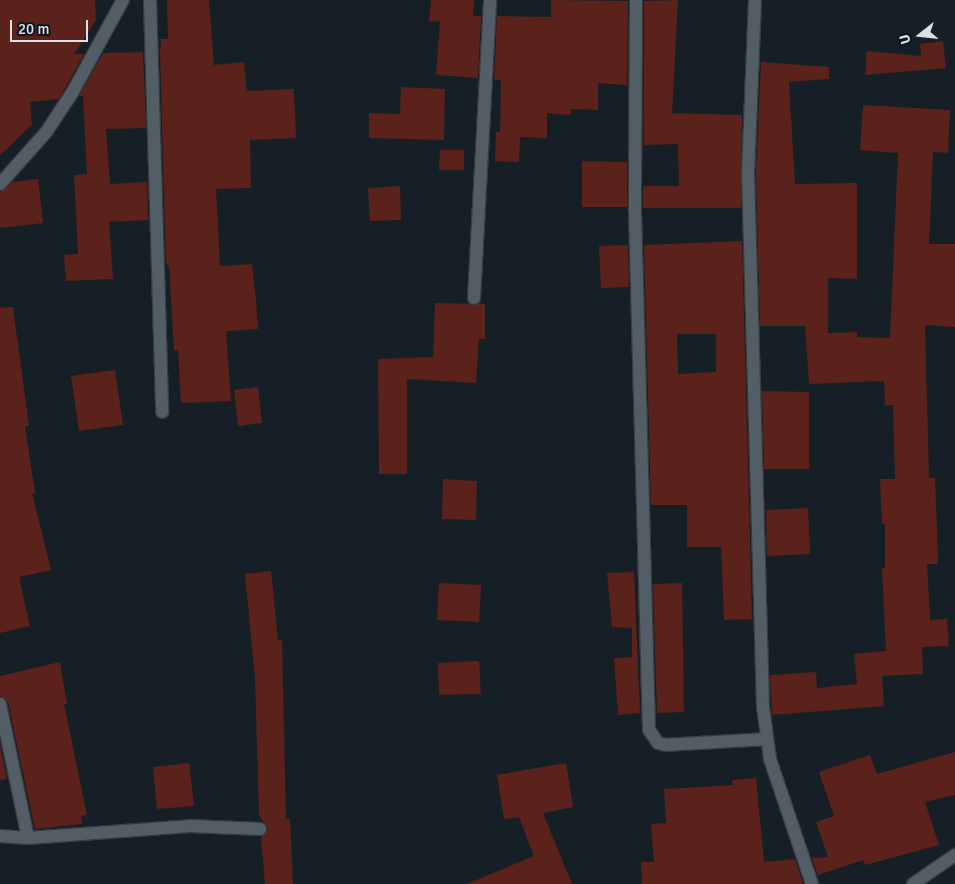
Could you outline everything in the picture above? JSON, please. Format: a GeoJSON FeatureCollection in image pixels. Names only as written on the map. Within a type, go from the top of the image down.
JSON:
{"type":"FeatureCollection","features":[{"type":"Feature","properties":{"kind":"street"},"geometry":{"type":"LineString","coordinates":[[0,184],[47,131],[72,93],[123,0]]}},
{"type":"Feature","properties":{"kind":"street"},"geometry":{"type":"LineString","coordinates":[[150,0],[162,412]]}},
{"type":"Feature","properties":{"kind":"street"},"geometry":{"type":"LineString","coordinates":[[474,298],[490,0]]}},
{"type":"Feature","properties":{"kind":"street"},"geometry":{"type":"LineString","coordinates":[[636,0],[635,212],[649,730],[658,743],[666,745],[766,739]]}},
{"type":"Feature","properties":{"kind":"street"},"geometry":{"type":"LineString","coordinates":[[755,0],[748,114],[748,182],[757,545],[766,739],[777,782],[812,884]]}},
{"type":"Feature","properties":{"kind":"street"},"geometry":{"type":"LineString","coordinates":[[0,704],[28,838]]}},
{"type":"Feature","properties":{"kind":"street"},"geometry":{"type":"LineString","coordinates":[[0,836],[28,838],[190,826],[260,829]]}},
{"type":"Feature","properties":{"kind":"street"},"geometry":{"type":"LineString","coordinates":[[913,884],[952,857]]}},
{"type":"Feature","properties":{"kind":"building"},"geometry":{"type":"Polygon","coordinates":[[[0,0],[95,0],[96,20],[74,54],[84,54],[59,99],[30,102],[32,125],[0,155],[0,0]]]}},
{"type":"Feature","properties":{"kind":"building"},"geometry":{"type":"Polygon","coordinates":[[[167,0],[209,0],[214,65],[244,62],[247,91],[294,89],[296,138],[250,140],[251,188],[216,189],[220,266],[252,264],[258,329],[226,331],[231,401],[181,403],[178,350],[174,350],[169,266],[166,264],[160,52],[161,39],[168,39],[167,0]]]}},
{"type":"Feature","properties":{"kind":"building"},"geometry":{"type":"Polygon","coordinates":[[[431,0],[474,0],[473,16],[481,16],[478,78],[436,75],[440,22],[429,21],[431,0]]]}},
{"type":"Feature","properties":{"kind":"building"},"geometry":{"type":"Polygon","coordinates":[[[551,0],[628,1],[627,85],[598,83],[598,110],[571,109],[571,115],[547,113],[547,138],[520,137],[519,162],[495,161],[496,132],[500,132],[501,80],[494,80],[497,16],[551,17],[551,0]]]}},
{"type":"Feature","properties":{"kind":"building"},"geometry":{"type":"Polygon","coordinates":[[[678,0],[672,113],[742,115],[741,208],[643,208],[643,186],[679,186],[678,144],[644,145],[644,1],[678,0]]]}},
{"type":"Feature","properties":{"kind":"building"},"geometry":{"type":"Polygon","coordinates":[[[943,41],[946,68],[865,75],[867,51],[921,56],[920,44],[943,41]]]}},
{"type":"Feature","properties":{"kind":"building"},"geometry":{"type":"Polygon","coordinates":[[[143,52],[146,128],[106,129],[110,184],[147,182],[148,220],[109,222],[113,279],[66,281],[64,255],[78,254],[74,175],[87,174],[83,96],[79,96],[103,53],[143,52]]]}},
{"type":"Feature","properties":{"kind":"building"},"geometry":{"type":"Polygon","coordinates":[[[761,62],[829,67],[829,79],[789,82],[795,184],[857,183],[857,279],[828,278],[828,333],[857,332],[857,337],[890,338],[898,153],[860,150],[863,105],[950,110],[948,153],[933,152],[929,244],[955,244],[955,327],[925,325],[929,478],[935,478],[938,564],[927,564],[930,620],[947,619],[949,646],[922,647],[923,674],[882,676],[884,706],[772,715],[770,675],[816,672],[817,688],[857,684],[854,654],[886,651],[882,568],[885,568],[885,524],[882,524],[880,479],[895,479],[893,405],[885,405],[884,381],[809,384],[805,326],[760,326],[756,173],[761,62]]]}},
{"type":"Feature","properties":{"kind":"building"},"geometry":{"type":"Polygon","coordinates":[[[401,87],[445,89],[444,140],[369,138],[369,113],[400,114],[401,87]]]}},
{"type":"Feature","properties":{"kind":"building"},"geometry":{"type":"Polygon","coordinates":[[[440,150],[464,150],[464,170],[439,170],[440,150]]]}},
{"type":"Feature","properties":{"kind":"building"},"geometry":{"type":"Polygon","coordinates":[[[582,161],[627,162],[627,207],[582,207],[582,161]]]}},
{"type":"Feature","properties":{"kind":"building"},"geometry":{"type":"Polygon","coordinates":[[[38,179],[43,223],[0,228],[0,192],[13,182],[38,179]]]}},
{"type":"Feature","properties":{"kind":"building"},"geometry":{"type":"Polygon","coordinates":[[[400,186],[401,220],[370,221],[368,188],[400,186]]]}},
{"type":"Feature","properties":{"kind":"building"},"geometry":{"type":"Polygon","coordinates":[[[742,241],[752,619],[724,620],[721,547],[687,547],[687,505],[651,505],[644,245],[742,241]],[[677,334],[678,374],[716,372],[716,334],[677,334]]]}},
{"type":"Feature","properties":{"kind":"building"},"geometry":{"type":"Polygon","coordinates":[[[628,245],[629,287],[601,288],[599,246],[628,245]]]}},
{"type":"Feature","properties":{"kind":"building"},"geometry":{"type":"Polygon","coordinates":[[[435,303],[485,304],[485,339],[479,339],[476,383],[407,379],[407,474],[379,474],[378,359],[433,357],[435,303]]]}},
{"type":"Feature","properties":{"kind":"building"},"geometry":{"type":"Polygon","coordinates":[[[13,307],[29,426],[25,426],[35,493],[32,493],[51,570],[19,577],[30,626],[0,633],[0,308],[13,307]]]}},
{"type":"Feature","properties":{"kind":"building"},"geometry":{"type":"Polygon","coordinates":[[[115,370],[123,425],[79,431],[71,376],[115,370]]]}},
{"type":"Feature","properties":{"kind":"building"},"geometry":{"type":"Polygon","coordinates":[[[258,387],[262,423],[238,426],[234,390],[258,387]]]}},
{"type":"Feature","properties":{"kind":"building"},"geometry":{"type":"Polygon","coordinates":[[[762,391],[809,392],[809,469],[764,469],[762,391]]]}},
{"type":"Feature","properties":{"kind":"building"},"geometry":{"type":"Polygon","coordinates":[[[443,479],[477,481],[476,520],[442,519],[443,479]]]}},
{"type":"Feature","properties":{"kind":"building"},"geometry":{"type":"Polygon","coordinates":[[[808,508],[810,554],[767,556],[766,510],[808,508]]]}},
{"type":"Feature","properties":{"kind":"building"},"geometry":{"type":"Polygon","coordinates":[[[271,571],[278,640],[282,640],[286,819],[290,819],[293,884],[265,884],[261,837],[268,829],[259,815],[255,679],[245,574],[271,571]]]}},
{"type":"Feature","properties":{"kind":"building"},"geometry":{"type":"Polygon","coordinates":[[[634,572],[640,713],[618,715],[614,658],[632,657],[632,628],[612,627],[607,573],[634,572]]]}},
{"type":"Feature","properties":{"kind":"building"},"geometry":{"type":"Polygon","coordinates":[[[439,583],[481,585],[479,622],[437,620],[439,583]]]}},
{"type":"Feature","properties":{"kind":"building"},"geometry":{"type":"Polygon","coordinates":[[[682,583],[684,712],[657,713],[653,584],[682,583]]]}},
{"type":"Feature","properties":{"kind":"building"},"geometry":{"type":"Polygon","coordinates":[[[479,661],[481,694],[439,695],[438,663],[479,661]]]}},
{"type":"Feature","properties":{"kind":"building"},"geometry":{"type":"Polygon","coordinates":[[[60,662],[67,704],[64,704],[87,815],[81,816],[82,824],[35,829],[8,702],[0,696],[0,676],[60,662]]]}},
{"type":"Feature","properties":{"kind":"building"},"geometry":{"type":"Polygon","coordinates":[[[0,744],[7,779],[0,780],[0,744]]]}},
{"type":"Feature","properties":{"kind":"building"},"geometry":{"type":"Polygon","coordinates":[[[955,752],[955,795],[925,802],[939,845],[865,865],[863,860],[818,875],[812,858],[828,857],[816,822],[834,816],[819,772],[870,755],[877,774],[955,752]]]}},
{"type":"Feature","properties":{"kind":"building"},"geometry":{"type":"Polygon","coordinates":[[[189,763],[194,806],[157,809],[153,767],[189,763]]]}},
{"type":"Feature","properties":{"kind":"building"},"geometry":{"type":"Polygon","coordinates":[[[566,763],[573,807],[543,813],[572,884],[467,884],[534,856],[519,817],[504,819],[497,775],[566,763]]]}},
{"type":"Feature","properties":{"kind":"building"},"geometry":{"type":"Polygon","coordinates":[[[756,778],[764,862],[795,859],[803,884],[642,884],[641,862],[654,862],[651,824],[666,823],[664,789],[733,785],[732,780],[756,778]]]}}]}
